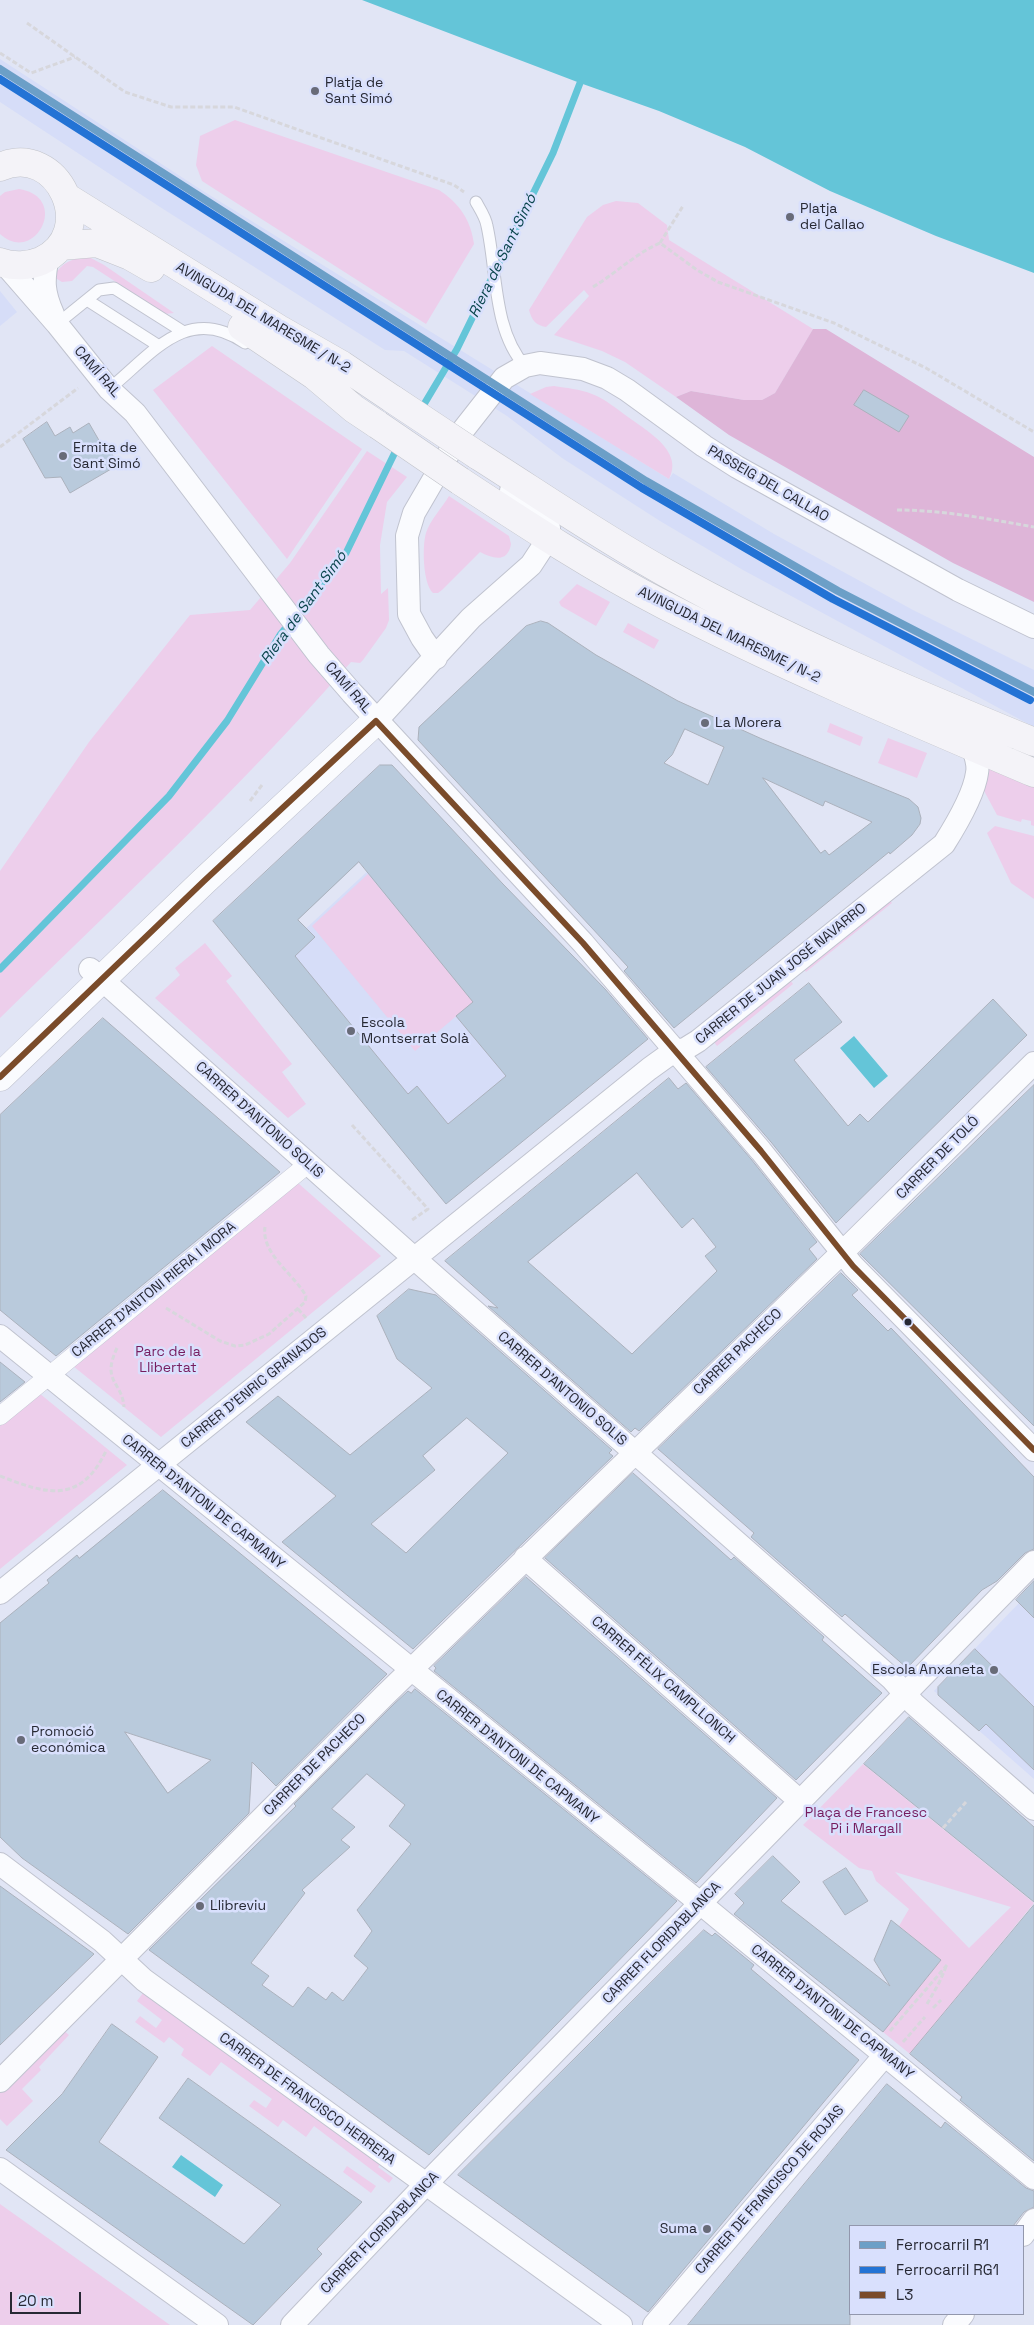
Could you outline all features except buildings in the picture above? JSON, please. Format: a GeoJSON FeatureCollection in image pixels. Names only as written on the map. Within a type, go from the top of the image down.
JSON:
{"type":"FeatureCollection","features":[{"type":"Feature","properties":{"kind":"main road"},"geometry":{"type":"LineString","coordinates":[[0,146],[10,165],[41,168],[57,180],[68,198],[70,213],[68,228],[54,252]]}},
{"type":"Feature","properties":{"kind":"main road","name":"AVINGUDA DEL MARESME / N-2"},"geometry":{"type":"LineString","coordinates":[[68,198],[280,329],[342,365],[387,412],[469,467],[598,533],[667,574],[740,612],[936,702],[1034,742]]}},
{"type":"Feature","properties":{"kind":"main road","name":"AVINGUDA DEL MARESME / N-2"},"geometry":{"type":"LineString","coordinates":[[2,262],[20,266],[36,263],[54,252],[98,244],[137,260],[166,277],[315,376],[354,408],[387,412]]}},
{"type":"Feature","properties":{"kind":"main road","name":"AVINGUDA DEL MARESME / N-2"},"geometry":{"type":"LineString","coordinates":[[469,467],[548,539],[666,606],[763,654],[877,706],[1034,773]]}},
{"type":"Feature","properties":{"kind":"main road"},"geometry":{"type":"LineString","coordinates":[[548,539],[566,536],[580,538],[704,607],[740,612]]}},
{"type":"Feature","properties":{"kind":"street","name":"CAMÍ RAL"},"geometry":{"type":"LineString","coordinates":[[54,252],[44,275],[45,296],[57,324]]}},
{"type":"Feature","properties":{"kind":"street","name":"CAMÍ RAL"},"geometry":{"type":"LineString","coordinates":[[2,262],[57,324],[109,389],[135,413],[319,655],[376,721],[571,930],[760,1151],[847,1259],[1034,1450]]}},
{"type":"Feature","properties":{"kind":"street","name":"PASSEIG DEL CALLAO"},"geometry":{"type":"LineString","coordinates":[[436,658],[409,614],[406,560],[407,536],[414,513],[460,434],[504,378],[525,366],[540,363],[562,364],[607,378],[627,390],[704,446],[754,476],[950,586],[1034,627]]}},
{"type":"Feature","properties":{"kind":"street"},"geometry":{"type":"LineString","coordinates":[[0,1076],[96,975],[204,881],[376,721],[436,658],[470,618],[531,565],[548,539]]}},
{"type":"Feature","properties":{"kind":"street","name":"CARRER DE JUAN JOSÉ NAVARRO"},"geometry":{"type":"LineString","coordinates":[[415,1259],[649,1069],[674,1051],[685,1049],[698,1041],[944,844],[954,828],[978,772],[977,759],[972,746]]}},
{"type":"Feature","properties":{"kind":"street","name":"CARRER D'ANTONIO SOLIS"},"geometry":{"type":"LineString","coordinates":[[96,975],[634,1453],[892,1679],[905,1694],[1034,1809]]}},
{"type":"Feature","properties":{"kind":"street","name":"CARRER DE TOLÓ"},"geometry":{"type":"LineString","coordinates":[[847,1259],[1034,1063]]}},
{"type":"Feature","properties":{"kind":"street","name":"CARRER D'ANTONI RIERA I MORA"},"geometry":{"type":"LineString","coordinates":[[0,1416],[308,1164]]}},
{"type":"Feature","properties":{"kind":"street","name":"CARRER D'ENRIC GRANADOS"},"geometry":{"type":"LineString","coordinates":[[0,1593],[415,1259]]}},
{"type":"Feature","properties":{"kind":"street","name":"CARRER PACHECO"},"geometry":{"type":"LineString","coordinates":[[634,1453],[847,1259]]}},
{"type":"Feature","properties":{"kind":"street","name":"CARRER D'ANTONI DE CAPMANY"},"geometry":{"type":"LineString","coordinates":[[0,1336],[700,1904],[890,2045],[1034,2178]]}},
{"type":"Feature","properties":{"kind":"street","name":"CARRER DE PACHECO"},"geometry":{"type":"LineString","coordinates":[[0,2081],[411,1670],[634,1453]]}},
{"type":"Feature","properties":{"kind":"street","name":"CARRER FÈLIX CAMPLLONCH"},"geometry":{"type":"LineString","coordinates":[[525,1558],[800,1801]]}},
{"type":"Feature","properties":{"kind":"street","name":"CARRER FLORIDABLANCA"},"geometry":{"type":"LineString","coordinates":[[292,2325],[425,2185],[1034,1562]]}},
{"type":"Feature","properties":{"kind":"street","name":"CARRER DE FRANCISCO HERRERA"},"geometry":{"type":"LineString","coordinates":[[0,1864],[102,1941],[144,1980],[621,2325]]}},
{"type":"Feature","properties":{"kind":"street","name":"CARRER DE FRANCISCO DE ROJAS"},"geometry":{"type":"LineString","coordinates":[[654,2325],[890,2045]]}},
{"type":"Feature","properties":{"kind":"street"},"geometry":{"type":"LineString","coordinates":[[0,2170],[217,2325]]}},
{"type":"Feature","properties":{"kind":"street"},"geometry":{"type":"LineString","coordinates":[[1024,2234],[1034,2220]]}},
{"type":"Feature","properties":{"kind":"street"},"geometry":{"type":"LineString","coordinates":[[954,2325],[962,2315]]}},
{"type":"Feature","properties":{"kind":"lane"},"geometry":{"type":"LineString","coordinates":[[476,202],[487,224],[494,277],[506,333],[512,350],[525,366]]}},
{"type":"Feature","properties":{"kind":"lane"},"geometry":{"type":"LineString","coordinates":[[57,324],[99,290],[114,288],[182,331]]}},
{"type":"Feature","properties":{"kind":"lane"},"geometry":{"type":"LineString","coordinates":[[87,300],[158,346]]}},
{"type":"Feature","properties":{"kind":"lane"},"geometry":{"type":"LineString","coordinates":[[109,389],[158,346],[182,331],[207,328],[222,330],[241,340],[294,376]]}},
{"type":"Feature","properties":{"kind":"lane"},"geometry":{"type":"LineString","coordinates":[[309,386],[354,408]]}},
{"type":"Feature","properties":{"kind":"path"},"geometry":{"type":"LineString","coordinates":[[27,23],[125,92],[171,107],[234,107],[454,185],[476,202]]}},
{"type":"Feature","properties":{"kind":"path"},"geometry":{"type":"LineString","coordinates":[[0,52],[31,73],[75,57]]}},
{"type":"Feature","properties":{"kind":"path"},"geometry":{"type":"LineString","coordinates":[[593,287],[618,272],[633,257],[660,243],[683,206]]}},
{"type":"Feature","properties":{"kind":"path"},"geometry":{"type":"LineString","coordinates":[[660,243],[697,270],[718,282],[834,323],[926,368],[1034,432]]}},
{"type":"Feature","properties":{"kind":"path"},"geometry":{"type":"LineString","coordinates":[[0,447],[81,386]]}},
{"type":"Feature","properties":{"kind":"path"},"geometry":{"type":"LineString","coordinates":[[897,510],[927,510],[976,516],[1034,527]]}},
{"type":"Feature","properties":{"kind":"path"},"geometry":{"type":"LineString","coordinates":[[352,1126],[428,1209],[412,1220]]}},
{"type":"Feature","properties":{"kind":"path"},"geometry":{"type":"LineString","coordinates":[[159,1307],[167,1308],[220,1341],[236,1346],[256,1342],[268,1334],[305,1302],[306,1296],[269,1249],[265,1240],[265,1225]]}},
{"type":"Feature","properties":{"kind":"path"},"geometry":{"type":"LineString","coordinates":[[298,1309],[306,1318]]}},
{"type":"Feature","properties":{"kind":"path"},"geometry":{"type":"LineString","coordinates":[[118,1345],[110,1368],[113,1381],[124,1400],[124,1408]]}},
{"type":"Feature","properties":{"kind":"path"},"geometry":{"type":"LineString","coordinates":[[0,1476],[34,1490],[65,1492],[88,1478],[101,1461],[107,1449]]}},
{"type":"Feature","properties":{"kind":"path"},"geometry":{"type":"LineString","coordinates":[[942,1828],[966,1802]]}},
{"type":"Feature","properties":{"kind":"path"},"geometry":{"type":"LineString","coordinates":[[890,2045],[947,1964],[940,1983],[927,2004]]}},
{"type":"Feature","properties":{"kind":"path"},"geometry":{"type":"LineString","coordinates":[[933,2008],[941,2000]]}},
{"type":"Feature","properties":{"kind":"path"},"geometry":{"type":"LineString","coordinates":[[890,2045],[925,2017]]}},
{"type":"Feature","properties":{"kind":"shaded area"},"geometry":{"type":"Polygon","coordinates":[[[0,59],[203,191],[669,479],[673,473],[774,534],[913,610],[1034,670],[1034,727],[743,570],[660,521],[562,458],[507,416],[404,351],[385,350],[160,207],[0,102],[0,59]]]}},
{"type":"Feature","properties":{"kind":"shaded area"},"geometry":{"type":"Polygon","coordinates":[[[0,291],[17,312],[0,326],[0,291]]]}},
{"type":"Feature","properties":{"kind":"shaded area"},"geometry":{"type":"Polygon","coordinates":[[[813,329],[826,329],[1034,457],[1034,602],[953,563],[729,435],[676,397],[691,391],[744,400],[762,400],[775,393],[813,329]]]}},
{"type":"Feature","properties":{"kind":"shaded area","name":"Escola Montserrat Solà"},"geometry":{"type":"Polygon","coordinates":[[[372,867],[512,1018],[577,1097],[446,1204],[257,974],[372,867]]]}},
{"type":"Feature","properties":{"kind":"shaded area","name":"Escola Anxaneta"},"geometry":{"type":"Polygon","coordinates":[[[1019,1603],[1034,1618],[1034,1779],[934,1691],[1019,1603]]]}},
{"type":"Feature","properties":{"kind":"green space"},"geometry":{"type":"Polygon","coordinates":[[[235,120],[439,190],[458,206],[470,227],[474,244],[426,324],[202,181],[196,165],[200,136],[235,120]]]}},
{"type":"Feature","properties":{"kind":"green space"},"geometry":{"type":"Polygon","coordinates":[[[19,189],[35,195],[43,204],[45,215],[42,227],[35,236],[25,242],[13,242],[0,234],[0,196],[5,192],[19,189]]]}},
{"type":"Feature","properties":{"kind":"green space"},"geometry":{"type":"Polygon","coordinates":[[[616,201],[638,203],[667,225],[669,240],[813,329],[775,393],[762,400],[744,400],[691,391],[676,397],[625,362],[602,351],[554,335],[589,296],[584,290],[546,327],[537,324],[533,320],[529,310],[587,217],[603,205],[616,201]]]}},
{"type":"Feature","properties":{"kind":"green space"},"geometry":{"type":"Polygon","coordinates":[[[89,257],[104,265],[174,313],[165,314],[93,267],[87,266],[72,281],[62,282],[54,277],[60,268],[68,262],[78,258],[89,257]]]}},
{"type":"Feature","properties":{"kind":"green space"},"geometry":{"type":"Polygon","coordinates":[[[212,346],[362,449],[287,559],[153,390],[212,346]]]}},
{"type":"Feature","properties":{"kind":"green space"},"geometry":{"type":"Polygon","coordinates":[[[554,386],[583,391],[597,396],[653,435],[668,451],[672,459],[669,479],[530,394],[546,387],[554,386]]]}},
{"type":"Feature","properties":{"kind":"green space"},"geometry":{"type":"Polygon","coordinates":[[[367,451],[407,477],[387,502],[380,545],[381,594],[388,588],[389,620],[386,628],[363,660],[360,663],[351,662],[223,799],[0,1018],[0,871],[89,742],[190,615],[250,610],[290,563],[367,451]]]}},
{"type":"Feature","properties":{"kind":"green space"},"geometry":{"type":"Polygon","coordinates":[[[449,496],[509,536],[511,544],[507,554],[503,557],[495,558],[480,552],[442,590],[438,593],[433,593],[425,573],[425,539],[430,523],[449,496]]]}},
{"type":"Feature","properties":{"kind":"green space"},"geometry":{"type":"Polygon","coordinates":[[[577,584],[610,602],[596,626],[561,606],[559,602],[577,584]]]}},
{"type":"Feature","properties":{"kind":"green space"},"geometry":{"type":"Polygon","coordinates":[[[628,623],[659,640],[654,649],[623,632],[628,623]]]}},
{"type":"Feature","properties":{"kind":"green space"},"geometry":{"type":"Polygon","coordinates":[[[830,723],[863,737],[860,746],[827,732],[830,723]]]}},
{"type":"Feature","properties":{"kind":"green space"},"geometry":{"type":"Polygon","coordinates":[[[888,738],[927,753],[917,778],[878,763],[888,738]]]}},
{"type":"Feature","properties":{"kind":"green space"},"geometry":{"type":"Polygon","coordinates":[[[990,767],[1034,785],[1034,826],[1031,825],[1031,821],[1022,819],[1021,822],[997,815],[982,787],[990,767]]]}},
{"type":"Feature","properties":{"kind":"green space"},"geometry":{"type":"Polygon","coordinates":[[[995,826],[1034,836],[1034,899],[1011,883],[987,833],[995,826]]]}},
{"type":"Feature","properties":{"kind":"green space"},"geometry":{"type":"Polygon","coordinates":[[[368,874],[473,1002],[415,1051],[312,926],[368,874]]]}},
{"type":"Feature","properties":{"kind":"green space"},"geometry":{"type":"Polygon","coordinates":[[[887,897],[892,903],[806,972],[801,966],[887,897]]]}},
{"type":"Feature","properties":{"kind":"green space"},"geometry":{"type":"Polygon","coordinates":[[[205,943],[232,976],[226,981],[292,1064],[282,1072],[306,1104],[288,1118],[155,998],[180,975],[175,968],[205,943]]]}},
{"type":"Feature","properties":{"kind":"green space"},"geometry":{"type":"Polygon","coordinates":[[[788,977],[793,984],[717,1046],[711,1038],[788,977]]]}},
{"type":"Feature","properties":{"kind":"green space","name":"Parc de la Llibertat"},"geometry":{"type":"Polygon","coordinates":[[[298,1183],[381,1256],[161,1437],[73,1366],[298,1183]]]}},
{"type":"Feature","properties":{"kind":"green space"},"geometry":{"type":"Polygon","coordinates":[[[39,1393],[127,1465],[0,1569],[0,1426],[39,1393]]]}},
{"type":"Feature","properties":{"kind":"green space","name":"Plaça de Francesc Pi i Margall"},"geometry":{"type":"Polygon","coordinates":[[[863,1764],[1034,1903],[910,2054],[883,2032],[941,1960],[899,1926],[909,1909],[876,1881],[872,1871],[859,1868],[803,1825],[863,1764]],[[895,1872],[969,1948],[1011,1907],[895,1872]]]}},
{"type":"Feature","properties":{"kind":"green space"},"geometry":{"type":"Polygon","coordinates":[[[146,1989],[382,2162],[378,2167],[393,2178],[389,2183],[314,2126],[306,2137],[283,2120],[278,2127],[249,2106],[254,2100],[266,2108],[272,2099],[221,2062],[210,2076],[181,2055],[184,2049],[169,2037],[164,2043],[135,2022],[140,2016],[156,2028],[162,2020],[137,2001],[146,1989]]]}},
{"type":"Feature","properties":{"kind":"green space"},"geometry":{"type":"Polygon","coordinates":[[[62,2029],[69,2035],[39,2067],[41,2070],[22,2089],[33,2101],[7,2126],[0,2119],[0,2091],[62,2029]]]}},
{"type":"Feature","properties":{"kind":"green space"},"geometry":{"type":"Polygon","coordinates":[[[347,2166],[376,2186],[371,2193],[343,2172],[347,2166]]]}},
{"type":"Feature","properties":{"kind":"green space"},"geometry":{"type":"Polygon","coordinates":[[[0,2204],[170,2325],[0,2325],[0,2204]]]}},
{"type":"Feature","properties":{"kind":"water"},"geometry":{"type":"Polygon","coordinates":[[[362,0],[1034,0],[1034,273],[936,236],[830,191],[745,147],[659,111],[362,0]]]}},
{"type":"Feature","properties":{"kind":"water"},"geometry":{"type":"Polygon","coordinates":[[[854,1036],[888,1076],[874,1088],[840,1048],[854,1036]]]}},
{"type":"Feature","properties":{"kind":"water"},"geometry":{"type":"Polygon","coordinates":[[[181,2155],[223,2185],[215,2197],[172,2167],[181,2155]]]}},
{"type":"Feature","properties":{"kind":"waterway","name":"Riera de Sant Simó"},"geometry":{"type":"LineString","coordinates":[[420,411],[457,349],[553,153],[580,83]]}},
{"type":"Feature","properties":{"kind":"waterway","name":"Riera de Sant Simó"},"geometry":{"type":"LineString","coordinates":[[0,969],[169,796],[227,721],[280,635],[346,553],[398,446]]}},
{"type":"Feature","properties":{"kind":"rail line","name":"R1"},"geometry":{"type":"LineString","coordinates":[[0,69],[646,481],[838,591],[1034,692]]}},
{"type":"Feature","properties":{"kind":"rail line","name":"RG1"},"geometry":{"type":"LineString","coordinates":[[0,79],[642,488],[833,599],[1030,700]]}},
{"type":"Feature","properties":{"kind":"transit line","name":"L3"},"geometry":{"type":"LineString","coordinates":[[0,1077],[204,881],[376,721],[583,943],[761,1151],[853,1266],[1034,1450]]}},
{"type":"Feature","properties":{"kind":"place","name":"Platja de Sant Simó"},"geometry":{"type":"Point","coordinates":[315,91]}},
{"type":"Feature","properties":{"kind":"place","name":"Platja del Callao"},"geometry":{"type":"Point","coordinates":[790,217]}},
{"type":"Feature","properties":{"kind":"place","name":"Ermita de Sant Simó"},"geometry":{"type":"Point","coordinates":[63,456]}},
{"type":"Feature","properties":{"kind":"place","name":"La Morera"},"geometry":{"type":"Point","coordinates":[705,723]}},
{"type":"Feature","properties":{"kind":"place","name":"Escola Montserrat Solà"},"geometry":{"type":"Point","coordinates":[351,1031]}},
{"type":"Feature","properties":{"kind":"place","name":"Escola Anxaneta"},"geometry":{"type":"Point","coordinates":[994,1670]}},
{"type":"Feature","properties":{"kind":"place","name":"Promoció económica"},"geometry":{"type":"Point","coordinates":[21,1740]}},
{"type":"Feature","properties":{"kind":"place","name":"Llibreviu"},"geometry":{"type":"Point","coordinates":[200,1906]}},
{"type":"Feature","properties":{"kind":"place","name":"Suma"},"geometry":{"type":"Point","coordinates":[707,2229]}}]}
